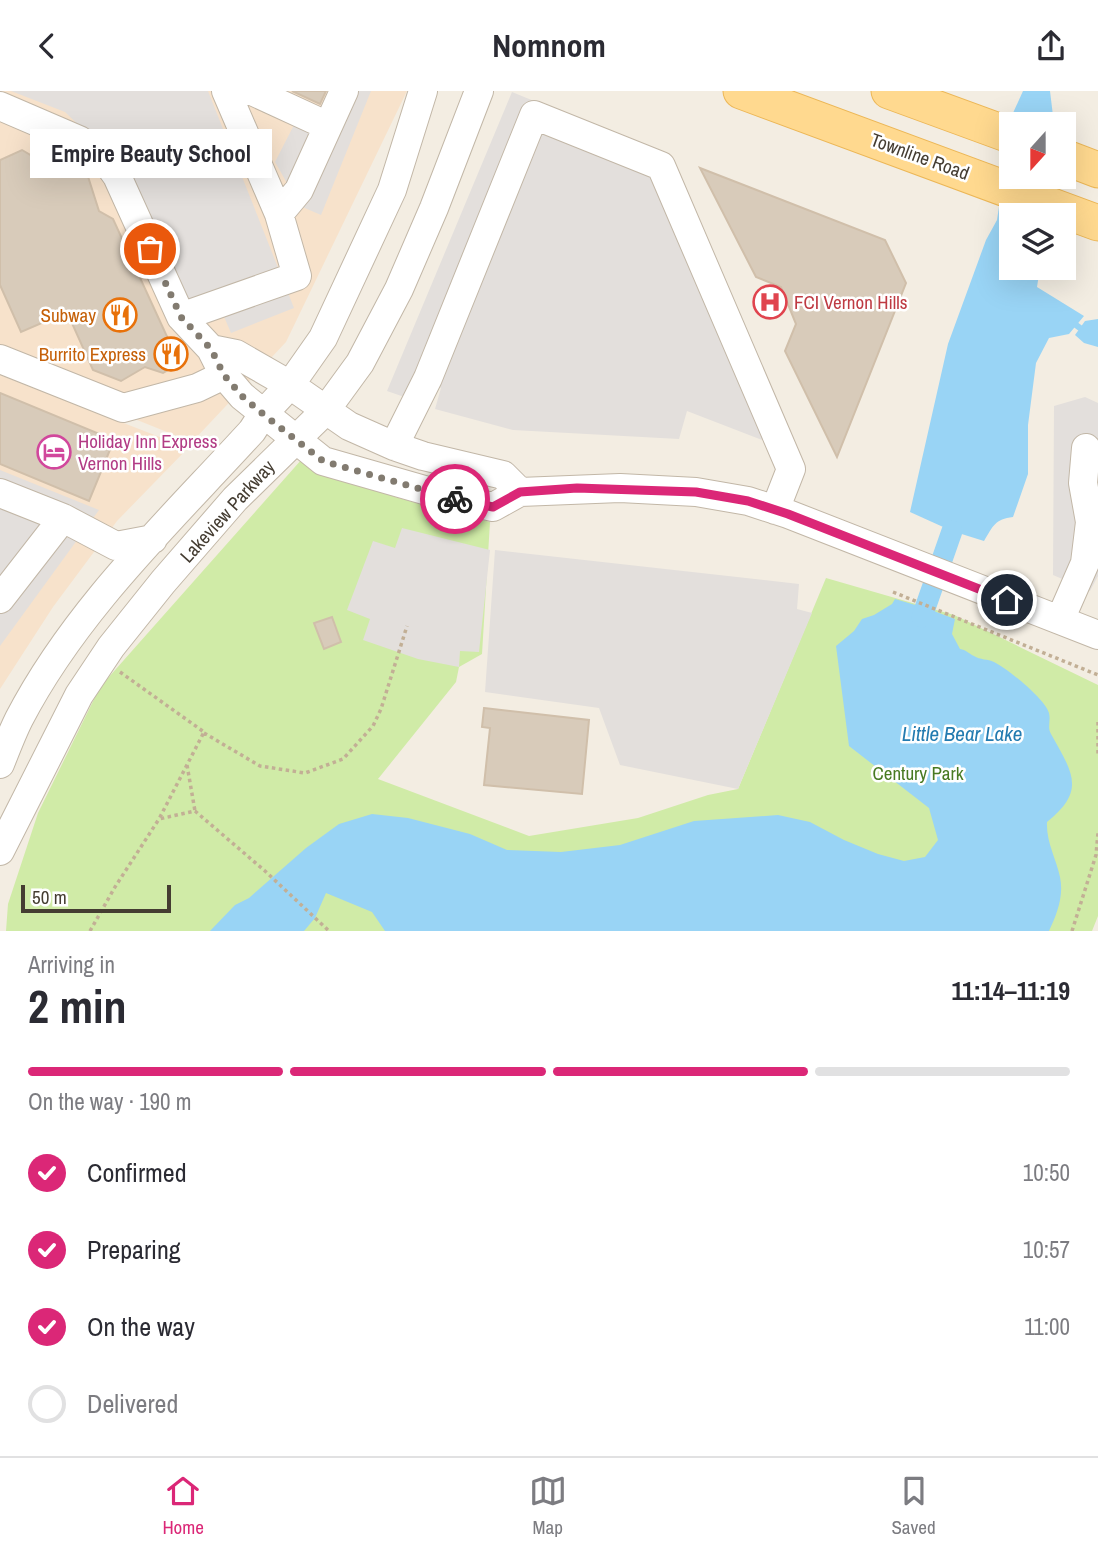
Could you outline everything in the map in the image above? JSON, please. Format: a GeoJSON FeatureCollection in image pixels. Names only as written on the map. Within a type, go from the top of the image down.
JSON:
{"type":"FeatureCollection","features":[{"type":"Feature","properties":{"kind":"main road","name":"Townline Road"},"geometry":{"type":"LineString","coordinates":[[741,91],[1083,217]]}},
{"type":"Feature","properties":{"kind":"main road"},"geometry":{"type":"LineString","coordinates":[[889,91],[999,131]]}},
{"type":"Feature","properties":{"kind":"street"},"geometry":{"type":"LineString","coordinates":[[181,317],[298,276],[279,214],[226,91]]}},
{"type":"Feature","properties":{"kind":"street"},"geometry":{"type":"LineString","coordinates":[[252,91],[328,126]]}},
{"type":"Feature","properties":{"kind":"street"},"geometry":{"type":"LineString","coordinates":[[279,214],[299,190],[344,91]]}},
{"type":"Feature","properties":{"kind":"street","name":"Lakeview Parkway"},"geometry":{"type":"LineString","coordinates":[[0,764],[9,715],[75,631],[153,539],[252,431],[263,414],[290,385],[323,338],[392,190],[423,91]]}},
{"type":"Feature","properties":{"kind":"street","name":"Lakeview Parkway"},"geometry":{"type":"LineString","coordinates":[[0,851],[79,695],[128,624],[235,499],[325,411],[360,363],[399,289],[434,208],[479,91]]}},
{"type":"Feature","properties":{"kind":"street"},"geometry":{"type":"LineString","coordinates":[[0,106],[79,140],[102,155],[117,176],[181,317],[211,349],[224,375],[242,396],[323,461],[493,507],[520,492],[620,488],[696,492],[748,501],[1098,635]]}},
{"type":"Feature","properties":{"kind":"street"},"geometry":{"type":"LineString","coordinates":[[394,446],[428,378],[534,115],[661,166],[791,469],[775,510]]}},
{"type":"Feature","properties":{"kind":"street"},"geometry":{"type":"LineString","coordinates":[[211,349],[236,354],[290,385],[349,426],[423,456],[503,475],[520,492]]}},
{"type":"Feature","properties":{"kind":"street"},"geometry":{"type":"LineString","coordinates":[[0,359],[123,408],[197,388],[224,375]]}},
{"type":"Feature","properties":{"kind":"street"},"geometry":{"type":"LineString","coordinates":[[1060,620],[1085,563],[1090,522],[1083,483],[1086,448]]}},
{"type":"Feature","properties":{"kind":"street"},"geometry":{"type":"LineString","coordinates":[[0,493],[63,518],[116,546],[153,539]]}},
{"type":"Feature","properties":{"kind":"street"},"geometry":{"type":"LineString","coordinates":[[0,599],[63,518]]}},
{"type":"Feature","properties":{"kind":"street"},"geometry":{"type":"LineString","coordinates":[[9,715],[55,740]]}},
{"type":"Feature","properties":{"kind":"path"},"geometry":{"type":"LineString","coordinates":[[893,592],[1098,675]]}},
{"type":"Feature","properties":{"kind":"path"},"geometry":{"type":"LineString","coordinates":[[118,670],[204,732],[260,766],[305,773],[344,759],[373,726],[381,709],[407,626]]}},
{"type":"Feature","properties":{"kind":"path"},"geometry":{"type":"LineString","coordinates":[[1098,722],[1098,754]]}},
{"type":"Feature","properties":{"kind":"path"},"geometry":{"type":"LineString","coordinates":[[90,931],[159,819],[204,732]]}},
{"type":"Feature","properties":{"kind":"path"},"geometry":{"type":"LineString","coordinates":[[187,765],[195,811],[328,930]]}},
{"type":"Feature","properties":{"kind":"path"},"geometry":{"type":"LineString","coordinates":[[159,819],[195,811]]}},
{"type":"Feature","properties":{"kind":"path"},"geometry":{"type":"LineString","coordinates":[[1072,931],[1096,855],[1098,833]]}},
{"type":"Feature","properties":{"kind":"shaded area"},"geometry":{"type":"Polygon","coordinates":[[[0,91],[407,91],[286,342],[192,442],[0,365],[0,91]]]}},
{"type":"Feature","properties":{"kind":"shaded area"},"geometry":{"type":"Polygon","coordinates":[[[11,91],[208,91],[294,308],[231,333],[222,312],[193,314],[117,162],[65,112],[11,91]]]}},
{"type":"Feature","properties":{"kind":"shaded area"},"geometry":{"type":"Polygon","coordinates":[[[344,91],[371,91],[321,215],[300,206],[275,162],[296,121],[311,128],[344,91]]]}},
{"type":"Feature","properties":{"kind":"shaded area"},"geometry":{"type":"Polygon","coordinates":[[[512,92],[666,155],[770,443],[687,411],[679,439],[513,430],[435,409],[441,388],[426,382],[416,401],[387,391],[512,92]]]}},
{"type":"Feature","properties":{"kind":"shaded area"},"geometry":{"type":"Polygon","coordinates":[[[0,375],[188,448],[117,521],[53,607],[0,689],[0,375]]]}},
{"type":"Feature","properties":{"kind":"shaded area"},"geometry":{"type":"Polygon","coordinates":[[[1085,397],[1098,403],[1098,576],[1090,591],[1053,575],[1054,406],[1085,397]]]}},
{"type":"Feature","properties":{"kind":"shaded area"},"geometry":{"type":"Polygon","coordinates":[[[0,470],[99,510],[0,646],[0,470]]]}},
{"type":"Feature","properties":{"kind":"shaded area"},"geometry":{"type":"Polygon","coordinates":[[[402,528],[490,550],[479,652],[460,651],[459,667],[418,659],[363,640],[370,619],[347,610],[373,541],[395,548],[402,528]]]}},
{"type":"Feature","properties":{"kind":"shaded area"},"geometry":{"type":"Polygon","coordinates":[[[495,550],[799,584],[797,609],[812,613],[738,789],[620,765],[599,708],[485,692],[495,550]]]}},
{"type":"Feature","properties":{"kind":"green space","name":"Century Park"},"geometry":{"type":"Polygon","coordinates":[[[302,459],[395,497],[490,522],[482,654],[459,667],[456,682],[378,779],[529,836],[638,818],[708,795],[738,789],[826,578],[954,615],[1098,685],[1098,916],[1092,931],[6,931],[8,904],[38,813],[100,687],[302,459]]]}},
{"type":"Feature","properties":{"kind":"water"},"geometry":{"type":"Polygon","coordinates":[[[1023,91],[1050,91],[1053,112],[1013,112],[1023,91]]]}},
{"type":"Feature","properties":{"kind":"water"},"geometry":{"type":"Polygon","coordinates":[[[1002,189],[1049,189],[1048,203],[1000,203],[1002,189]]]}},
{"type":"Feature","properties":{"kind":"water"},"geometry":{"type":"Polygon","coordinates":[[[999,207],[999,280],[1038,280],[1037,287],[1084,316],[1069,334],[1049,338],[1036,363],[1028,425],[1028,474],[1013,517],[1002,519],[995,524],[984,541],[952,531],[910,512],[948,344],[986,240],[997,220],[999,207]]]}},
{"type":"Feature","properties":{"kind":"water"},"geometry":{"type":"Polygon","coordinates":[[[1098,319],[1098,347],[1084,343],[1075,335],[1085,321],[1098,319]]]}},
{"type":"Feature","properties":{"kind":"water","name":"Little Bear Lake"},"geometry":{"type":"Polygon","coordinates":[[[895,599],[922,607],[919,616],[926,619],[931,610],[955,619],[952,634],[960,649],[994,662],[1008,671],[1034,693],[1049,713],[1050,731],[1070,770],[1072,780],[1067,800],[1060,811],[1047,822],[1048,836],[1061,884],[1059,905],[1049,931],[385,931],[372,912],[326,893],[315,918],[304,931],[210,931],[235,905],[249,898],[306,848],[339,824],[372,814],[408,818],[470,834],[507,850],[561,852],[620,845],[694,821],[778,815],[810,822],[878,854],[904,861],[925,857],[938,840],[929,808],[849,746],[836,646],[854,631],[862,619],[874,615],[892,604],[895,599]]]}},
{"type":"Feature","properties":{"kind":"building"},"geometry":{"type":"Polygon","coordinates":[[[292,91],[326,91],[320,104],[292,91]]]}},
{"type":"Feature","properties":{"kind":"building"},"geometry":{"type":"Polygon","coordinates":[[[22,150],[34,157],[48,150],[84,164],[99,211],[113,219],[175,354],[175,366],[163,373],[145,367],[121,381],[93,370],[67,312],[21,332],[0,285],[0,160],[22,150]]]}},
{"type":"Feature","properties":{"kind":"building"},"geometry":{"type":"Polygon","coordinates":[[[700,168],[885,240],[906,283],[837,457],[785,351],[796,324],[781,287],[756,277],[700,168]]]}},
{"type":"Feature","properties":{"kind":"building","name":"Holiday Inn Express Vernon Hills"},"geometry":{"type":"Polygon","coordinates":[[[0,393],[114,440],[89,501],[0,464],[0,393]]]}},
{"type":"Feature","properties":{"kind":"building"},"geometry":{"type":"Polygon","coordinates":[[[332,617],[341,642],[324,649],[314,623],[332,617]]]}},
{"type":"Feature","properties":{"kind":"building"},"geometry":{"type":"Polygon","coordinates":[[[484,708],[589,720],[582,794],[484,785],[490,728],[482,727],[484,708]]]}},
{"type":"Feature","properties":{"kind":"waterway"},"geometry":{"type":"LineString","coordinates":[[1076,325],[1080,328]]}},
{"type":"Feature","properties":{"kind":"waterway"},"geometry":{"type":"LineString","coordinates":[[922,617],[952,531]]}},
{"type":"Feature","properties":{"kind":"way so far"},"geometry":{"type":"LineString","coordinates":[[150,249],[181,317],[211,349],[224,375],[242,396],[263,414],[323,461],[455,499]]}},
{"type":"Feature","properties":{"kind":"place","name":"Empire Beauty School"},"geometry":{"type":"Point","coordinates":[150,249]}},
{"type":"Feature","properties":{"kind":"place","name":"FCI Vernon Hills"},"geometry":{"type":"Point","coordinates":[770,302]}},
{"type":"Feature","properties":{"kind":"place","name":"Subway"},"geometry":{"type":"Point","coordinates":[120,315]}},
{"type":"Feature","properties":{"kind":"place","name":"Burrito Express"},"geometry":{"type":"Point","coordinates":[171,354]}},
{"type":"Feature","properties":{"kind":"place","name":"Holiday Inn Express Vernon Hills"},"geometry":{"type":"Point","coordinates":[54,452]}},
{"type":"Feature","properties":{"kind":"route"},"geometry":{"type":"LineString","coordinates":[[455,499],[493,507],[520,492],[620,488],[696,492],[748,501],[788,514],[1007,600]]}}]}
